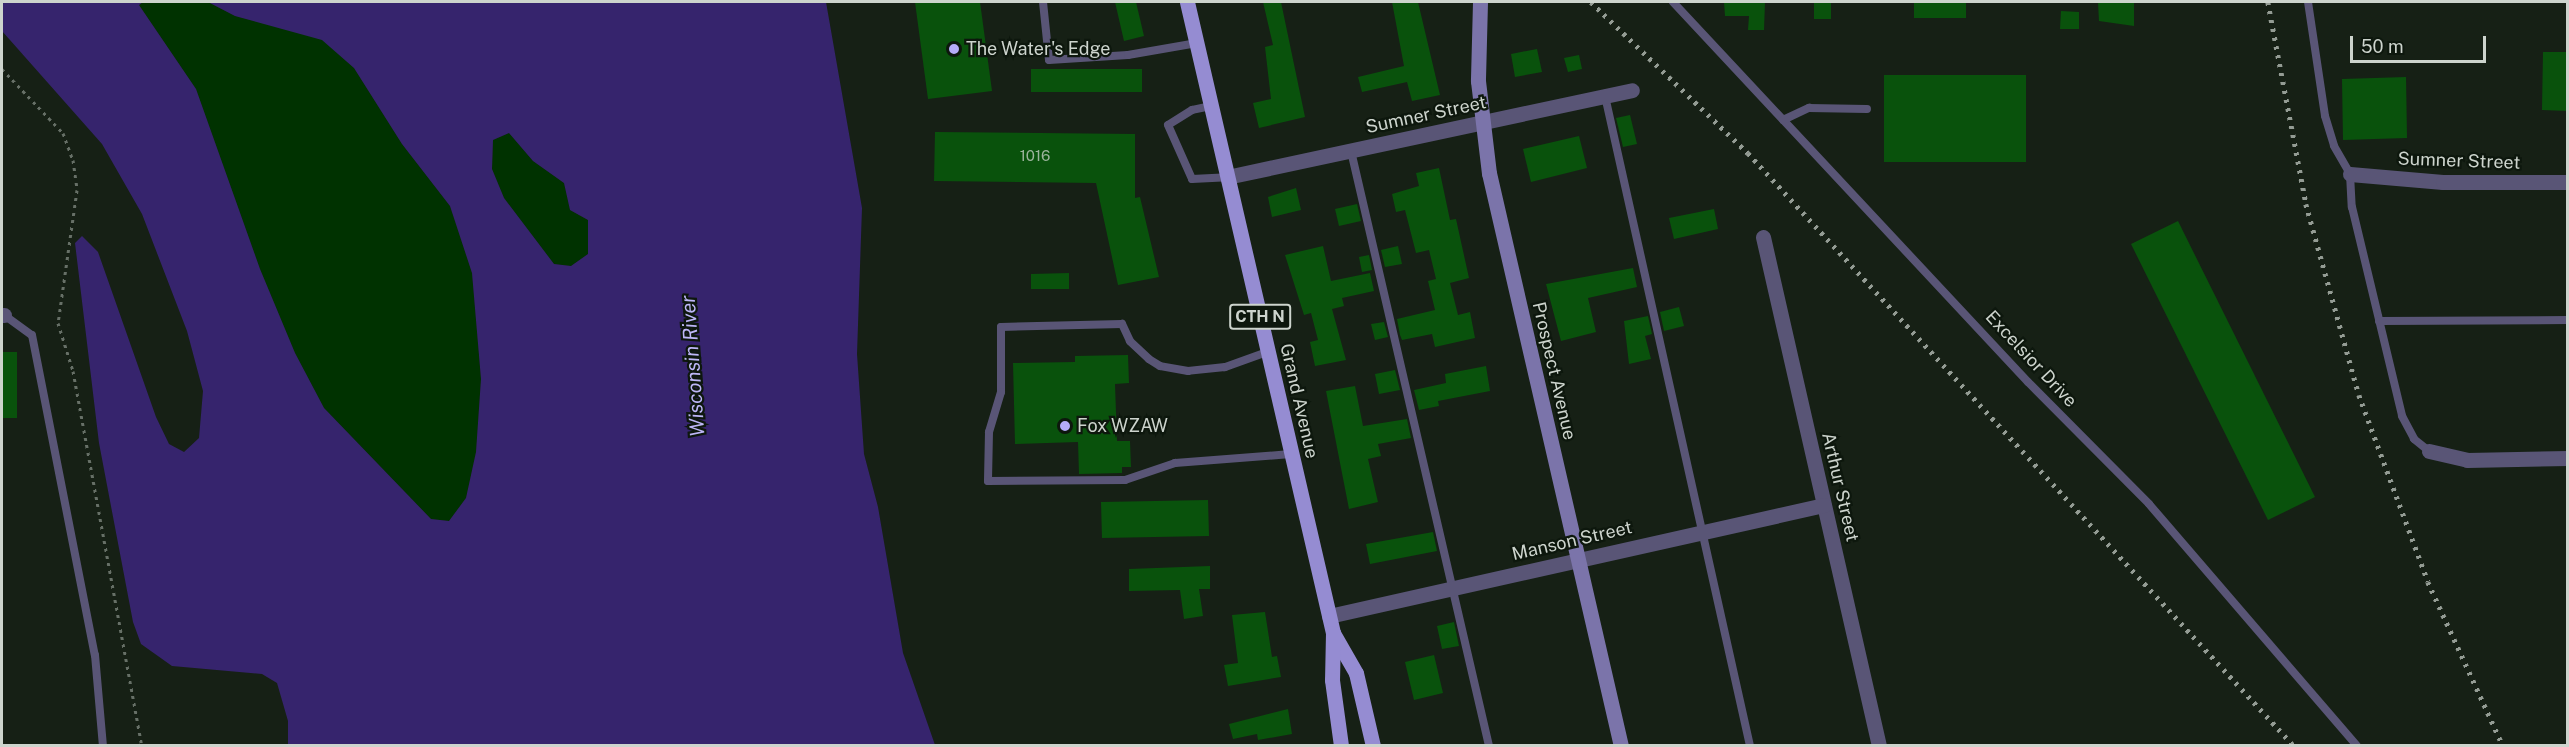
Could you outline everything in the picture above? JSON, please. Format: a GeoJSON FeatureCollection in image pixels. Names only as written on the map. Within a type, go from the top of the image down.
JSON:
{"type":"FeatureCollection","features":[{"type":"Feature","properties":{"kind":"main road","name":"Grand Avenue"},"geometry":{"type":"LineString","coordinates":[[1187,2],[1333,633],[1332,680],[1341,746]]}},
{"type":"Feature","properties":{"kind":"main road","name":"Grand Avenue"},"geometry":{"type":"LineString","coordinates":[[1333,633],[1356,673],[1373,746]]}},
{"type":"Feature","properties":{"kind":"street","name":"Prospect Avenue"},"geometry":{"type":"LineString","coordinates":[[1480,2],[1478,67],[1481,123],[1489,173],[1622,746]]}},
{"type":"Feature","properties":{"kind":"street","name":"Sumner Street"},"geometry":{"type":"LineString","coordinates":[[1227,177],[1632,90]]}},
{"type":"Feature","properties":{"kind":"street","name":"Sumner Street"},"geometry":{"type":"LineString","coordinates":[[2350,174],[2443,182],[2568,183]]}},
{"type":"Feature","properties":{"kind":"street","name":"Arthur Street"},"geometry":{"type":"LineString","coordinates":[[1763,237],[1879,746]]}},
{"type":"Feature","properties":{"kind":"street"},"geometry":{"type":"LineString","coordinates":[[2429,451],[2467,460],[2568,458]]}},
{"type":"Feature","properties":{"kind":"street","name":"Manson Street"},"geometry":{"type":"LineString","coordinates":[[1329,616],[1824,505]]}},
{"type":"Feature","properties":{"kind":"lane"},"geometry":{"type":"LineString","coordinates":[[1043,2],[1049,60],[1128,55],[1197,43]]}},
{"type":"Feature","properties":{"kind":"lane","name":"Excelsior Drive"},"geometry":{"type":"LineString","coordinates":[[1673,2],[2028,382],[2149,504],[2357,746]]}},
{"type":"Feature","properties":{"kind":"lane"},"geometry":{"type":"LineString","coordinates":[[2308,2],[2325,116],[2334,146],[2350,174],[2352,207],[2402,416],[2414,439],[2429,451]]}},
{"type":"Feature","properties":{"kind":"lane"},"geometry":{"type":"LineString","coordinates":[[1605,96],[1750,746]]}},
{"type":"Feature","properties":{"kind":"lane"},"geometry":{"type":"LineString","coordinates":[[1211,106],[1192,110],[1168,125],[1192,179],[1227,177]]}},
{"type":"Feature","properties":{"kind":"lane"},"geometry":{"type":"LineString","coordinates":[[1783,120],[1803,108],[1867,109]]}},
{"type":"Feature","properties":{"kind":"lane"},"geometry":{"type":"LineString","coordinates":[[1351,151],[1489,746]]}},
{"type":"Feature","properties":{"kind":"lane"},"geometry":{"type":"LineString","coordinates":[[3,315],[32,335],[95,656],[103,746]]}},
{"type":"Feature","properties":{"kind":"lane"},"geometry":{"type":"LineString","coordinates":[[2379,321],[2568,320]]}},
{"type":"Feature","properties":{"kind":"lane"},"geometry":{"type":"LineString","coordinates":[[1267,352],[1225,367],[1188,371],[1160,366],[1149,359],[1130,341],[1122,324],[1001,327],[1001,392],[989,432],[988,481],[1125,480],[1175,463],[1291,454]]}},
{"type":"Feature","properties":{"kind":"path"},"geometry":{"type":"LineString","coordinates":[[2,69],[63,133],[73,160],[77,190],[58,323],[73,371],[142,746]]}},
{"type":"Feature","properties":{"kind":"green space"},"geometry":{"type":"Polygon","coordinates":[[[143,2],[208,2],[235,16],[322,39],[354,68],[402,144],[450,206],[472,273],[481,379],[476,452],[466,498],[449,521],[431,519],[324,408],[295,353],[260,269],[196,89],[139,5],[143,2]]]}},
{"type":"Feature","properties":{"kind":"green space"},"geometry":{"type":"Polygon","coordinates":[[[509,133],[533,161],[564,183],[570,210],[588,220],[588,254],[571,266],[554,264],[504,198],[492,169],[493,140],[509,133]]]}},
{"type":"Feature","properties":{"kind":"water","name":"Wisconsin River"},"geometry":{"type":"Polygon","coordinates":[[[2,2],[143,2],[139,5],[196,89],[260,269],[295,353],[324,408],[431,519],[449,521],[466,498],[476,452],[481,379],[472,273],[450,206],[402,144],[354,68],[322,40],[235,16],[208,2],[826,2],[862,208],[857,354],[864,454],[878,507],[903,653],[935,745],[288,745],[288,721],[277,683],[262,674],[172,666],[141,644],[133,622],[99,443],[75,243],[82,236],[98,252],[156,417],[169,444],[184,452],[199,438],[203,391],[187,331],[142,214],[102,144],[2,31],[2,2]],[[509,133],[493,140],[492,169],[504,198],[554,264],[571,266],[588,254],[588,220],[570,210],[564,183],[533,161],[509,133]]]}},
{"type":"Feature","properties":{"kind":"building","name":"The Water's Edge"},"geometry":{"type":"Polygon","coordinates":[[[915,2],[980,2],[992,91],[928,99],[915,2]]]}},
{"type":"Feature","properties":{"kind":"building"},"geometry":{"type":"Polygon","coordinates":[[[1115,2],[1136,2],[1144,36],[1124,41],[1115,2]]]}},
{"type":"Feature","properties":{"kind":"building"},"geometry":{"type":"Polygon","coordinates":[[[1263,2],[1281,2],[1305,117],[1259,128],[1253,103],[1271,99],[1265,47],[1273,45],[1263,2]]]}},
{"type":"Feature","properties":{"kind":"building"},"geometry":{"type":"Polygon","coordinates":[[[1392,2],[1418,2],[1440,95],[1412,101],[1407,82],[1362,92],[1358,77],[1404,66],[1392,2]]]}},
{"type":"Feature","properties":{"kind":"building"},"geometry":{"type":"Polygon","coordinates":[[[1724,2],[1765,2],[1764,30],[1748,30],[1749,16],[1725,16],[1724,2]]]}},
{"type":"Feature","properties":{"kind":"building"},"geometry":{"type":"Polygon","coordinates":[[[1814,2],[1831,2],[1831,19],[1814,19],[1814,2]]]}},
{"type":"Feature","properties":{"kind":"building"},"geometry":{"type":"Polygon","coordinates":[[[1914,2],[1966,2],[1966,18],[1914,18],[1914,2]]]}},
{"type":"Feature","properties":{"kind":"building"},"geometry":{"type":"Polygon","coordinates":[[[2098,2],[2134,2],[2134,26],[2099,21],[2098,2]]]}},
{"type":"Feature","properties":{"kind":"building"},"geometry":{"type":"Polygon","coordinates":[[[2061,11],[2079,12],[2079,29],[2060,29],[2061,11]]]}},
{"type":"Feature","properties":{"kind":"building"},"geometry":{"type":"Polygon","coordinates":[[[1537,49],[1542,72],[1515,77],[1511,54],[1537,49]]]}},
{"type":"Feature","properties":{"kind":"building"},"geometry":{"type":"Polygon","coordinates":[[[2543,52],[2568,52],[2568,111],[2542,110],[2543,52]]]}},
{"type":"Feature","properties":{"kind":"building"},"geometry":{"type":"Polygon","coordinates":[[[1579,55],[1582,69],[1568,72],[1564,58],[1579,55]]]}},
{"type":"Feature","properties":{"kind":"building"},"geometry":{"type":"Polygon","coordinates":[[[1031,69],[1142,69],[1142,92],[1031,92],[1031,69]]]}},
{"type":"Feature","properties":{"kind":"building"},"geometry":{"type":"Polygon","coordinates":[[[1884,75],[2026,75],[2026,162],[1884,162],[1884,75]]]}},
{"type":"Feature","properties":{"kind":"building"},"geometry":{"type":"Polygon","coordinates":[[[2406,77],[2407,138],[2343,140],[2342,79],[2406,77]]]}},
{"type":"Feature","properties":{"kind":"building"},"geometry":{"type":"Polygon","coordinates":[[[1630,115],[1637,144],[1623,147],[1616,118],[1630,115]]]}},
{"type":"Feature","properties":{"kind":"building"},"geometry":{"type":"Polygon","coordinates":[[[935,132],[1135,134],[1135,198],[1140,197],[1159,277],[1118,285],[1096,183],[934,181],[935,132]]]}},
{"type":"Feature","properties":{"kind":"building"},"geometry":{"type":"Polygon","coordinates":[[[1579,136],[1587,168],[1531,182],[1523,149],[1579,136]]]}},
{"type":"Feature","properties":{"kind":"building"},"geometry":{"type":"Polygon","coordinates":[[[1439,168],[1450,220],[1456,219],[1469,278],[1450,283],[1458,315],[1470,312],[1475,338],[1435,347],[1432,334],[1402,340],[1400,335],[1397,319],[1435,310],[1428,281],[1436,279],[1429,250],[1416,253],[1405,210],[1396,212],[1392,194],[1419,186],[1416,173],[1439,168]]]}},
{"type":"Feature","properties":{"kind":"building"},"geometry":{"type":"Polygon","coordinates":[[[1296,188],[1301,210],[1272,217],[1268,197],[1296,188]]]}},
{"type":"Feature","properties":{"kind":"building"},"geometry":{"type":"Polygon","coordinates":[[[1357,204],[1361,221],[1339,226],[1335,209],[1357,204]]]}},
{"type":"Feature","properties":{"kind":"building"},"geometry":{"type":"Polygon","coordinates":[[[1714,209],[1718,229],[1674,239],[1669,218],[1714,209]]]}},
{"type":"Feature","properties":{"kind":"building"},"geometry":{"type":"Polygon","coordinates":[[[2178,221],[2315,497],[2268,520],[2131,244],[2178,221]]]}},
{"type":"Feature","properties":{"kind":"building"},"geometry":{"type":"Polygon","coordinates":[[[1323,246],[1331,281],[1370,273],[1374,291],[1342,298],[1344,306],[1332,309],[1346,360],[1315,366],[1310,342],[1318,340],[1311,313],[1304,315],[1285,255],[1323,246]]]}},
{"type":"Feature","properties":{"kind":"building"},"geometry":{"type":"Polygon","coordinates":[[[1398,246],[1402,264],[1385,267],[1381,250],[1398,246]]]}},
{"type":"Feature","properties":{"kind":"building"},"geometry":{"type":"Polygon","coordinates":[[[1369,255],[1372,270],[1362,272],[1359,257],[1369,255]]]}},
{"type":"Feature","properties":{"kind":"building"},"geometry":{"type":"Polygon","coordinates":[[[1633,268],[1637,287],[1588,298],[1596,332],[1561,341],[1546,284],[1633,268]]]}},
{"type":"Feature","properties":{"kind":"building"},"geometry":{"type":"Polygon","coordinates":[[[1069,273],[1069,289],[1031,289],[1031,274],[1069,273]]]}},
{"type":"Feature","properties":{"kind":"building"},"geometry":{"type":"Polygon","coordinates":[[[1679,307],[1684,326],[1664,331],[1660,312],[1679,307]]]}},
{"type":"Feature","properties":{"kind":"building"},"geometry":{"type":"Polygon","coordinates":[[[1648,316],[1652,334],[1645,336],[1651,359],[1629,364],[1624,321],[1648,316]]]}},
{"type":"Feature","properties":{"kind":"building"},"geometry":{"type":"Polygon","coordinates":[[[1384,322],[1388,337],[1375,340],[1371,324],[1384,322]]]}},
{"type":"Feature","properties":{"kind":"building"},"geometry":{"type":"Polygon","coordinates":[[[2,352],[17,352],[17,418],[2,418],[2,352]]]}},
{"type":"Feature","properties":{"kind":"building","name":"Fox WZAW"},"geometry":{"type":"Polygon","coordinates":[[[1128,355],[1129,383],[1115,384],[1117,441],[1130,441],[1131,467],[1122,467],[1122,473],[1079,474],[1078,442],[1015,444],[1013,363],[1075,362],[1075,356],[1128,355]]]}},
{"type":"Feature","properties":{"kind":"building"},"geometry":{"type":"Polygon","coordinates":[[[1486,366],[1490,391],[1438,401],[1439,406],[1419,410],[1414,390],[1446,383],[1445,374],[1486,366]]]}},
{"type":"Feature","properties":{"kind":"building"},"geometry":{"type":"Polygon","coordinates":[[[1395,370],[1400,390],[1379,394],[1375,374],[1395,370]]]}},
{"type":"Feature","properties":{"kind":"building"},"geometry":{"type":"Polygon","coordinates":[[[1355,386],[1363,426],[1407,419],[1411,438],[1378,444],[1381,456],[1368,459],[1378,502],[1349,509],[1326,391],[1355,386]]]}},
{"type":"Feature","properties":{"kind":"building"},"geometry":{"type":"Polygon","coordinates":[[[1208,500],[1209,536],[1102,538],[1101,502],[1208,500]]]}},
{"type":"Feature","properties":{"kind":"building"},"geometry":{"type":"Polygon","coordinates":[[[1433,532],[1437,551],[1370,564],[1366,544],[1433,532]]]}},
{"type":"Feature","properties":{"kind":"building"},"geometry":{"type":"Polygon","coordinates":[[[1210,566],[1210,589],[1199,589],[1203,616],[1184,619],[1180,590],[1129,591],[1129,569],[1210,566]]]}},
{"type":"Feature","properties":{"kind":"building"},"geometry":{"type":"Polygon","coordinates":[[[1265,612],[1272,657],[1277,656],[1281,677],[1228,686],[1224,665],[1238,663],[1232,615],[1265,612]]]}},
{"type":"Feature","properties":{"kind":"building"},"geometry":{"type":"Polygon","coordinates":[[[1454,622],[1459,646],[1442,649],[1437,626],[1454,622]]]}},
{"type":"Feature","properties":{"kind":"building"},"geometry":{"type":"Polygon","coordinates":[[[1434,655],[1443,693],[1414,700],[1405,662],[1434,655]]]}},
{"type":"Feature","properties":{"kind":"building"},"geometry":{"type":"Polygon","coordinates":[[[1288,709],[1292,734],[1258,740],[1257,734],[1233,739],[1229,724],[1288,709]]]}},
{"type":"Feature","properties":{"kind":"railway"},"geometry":{"type":"LineString","coordinates":[[1591,2],[1748,153],[2294,746]]}},
{"type":"Feature","properties":{"kind":"railway"},"geometry":{"type":"LineString","coordinates":[[2268,2],[2306,204],[2359,395],[2428,582],[2503,746]]}},
{"type":"Feature","properties":{"kind":"place","name":"The Water's Edge"},"geometry":{"type":"Point","coordinates":[954,49]}},
{"type":"Feature","properties":{"kind":"place","name":"Fox WZAW"},"geometry":{"type":"Point","coordinates":[1065,426]}}]}
